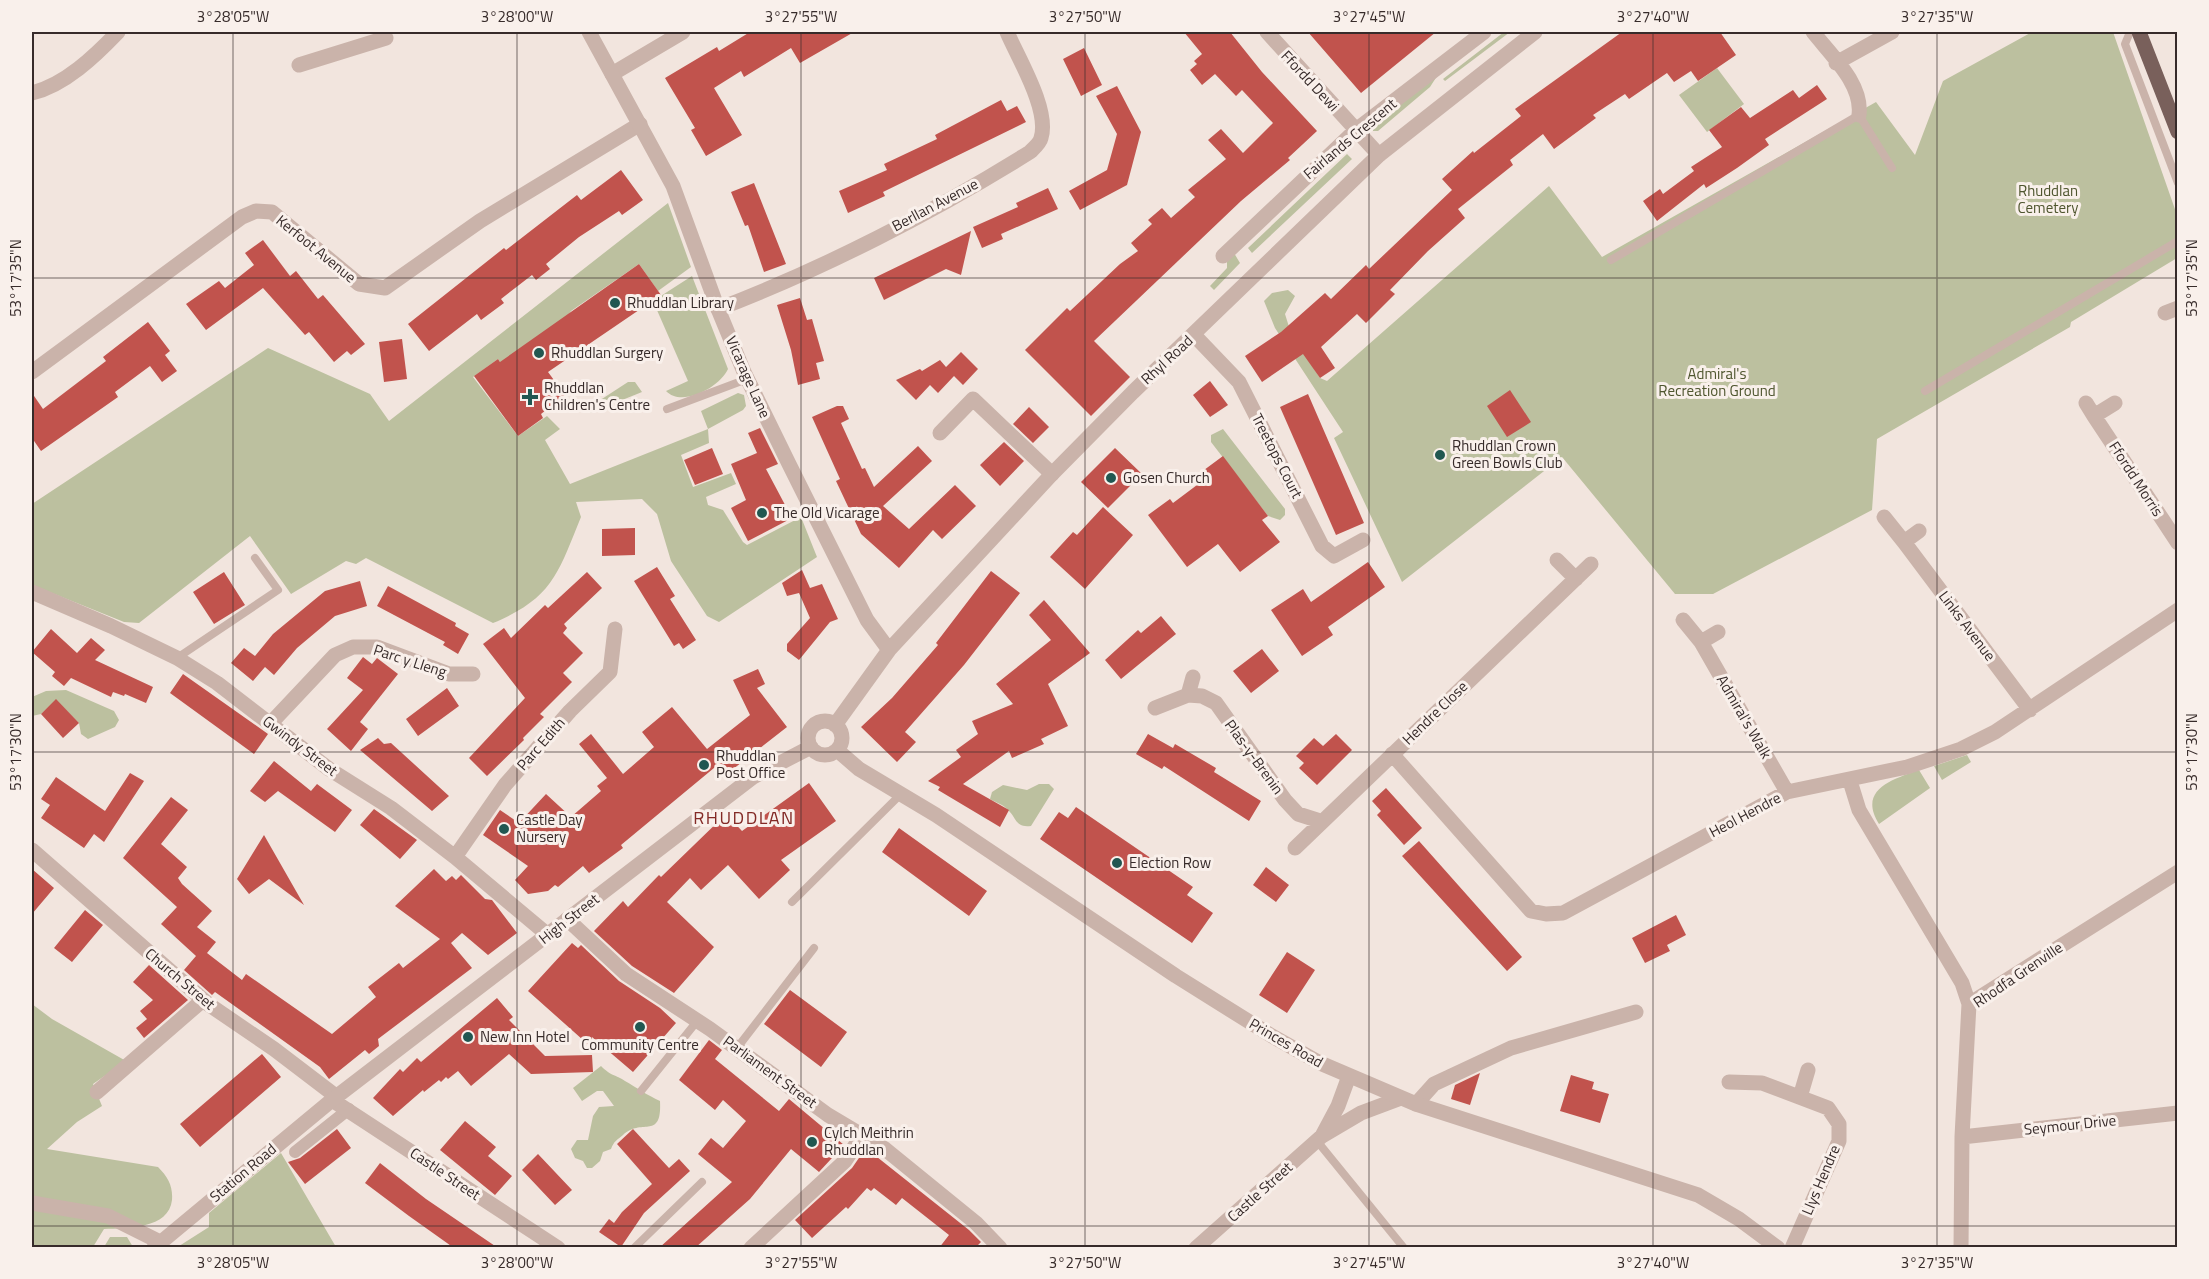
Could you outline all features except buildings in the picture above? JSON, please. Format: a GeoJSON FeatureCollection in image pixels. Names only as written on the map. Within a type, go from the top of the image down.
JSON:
{"type":"FeatureCollection","features":[{"type":"Feature","properties":{"kind":"main road"},"geometry":{"type":"LineString","coordinates":[[2139,32],[2178,132]]}},
{"type":"Feature","properties":{"kind":"street"},"geometry":{"type":"LineString","coordinates":[[32,93],[45,90],[83,65],[118,32]]}},
{"type":"Feature","properties":{"kind":"street","name":"Vicarage Lane"},"geometry":{"type":"LineString","coordinates":[[589,32],[673,186],[718,309],[747,379],[867,620],[889,650]]}},
{"type":"Feature","properties":{"kind":"street"},"geometry":{"type":"LineString","coordinates":[[612,74],[683,32]]}},
{"type":"Feature","properties":{"kind":"street","name":"Berllan Avenue"},"geometry":{"type":"LineString","coordinates":[[718,309],[777,286],[840,256],[1030,152],[1041,140],[1043,123],[1038,102],[1007,32]]}},
{"type":"Feature","properties":{"kind":"street","name":"Ffordd Dewi"},"geometry":{"type":"LineString","coordinates":[[1266,32],[1379,155]]}},
{"type":"Feature","properties":{"kind":"street","name":"Fairlands Crescent"},"geometry":{"type":"LineString","coordinates":[[1223,256],[1356,130],[1484,32]]}},
{"type":"Feature","properties":{"kind":"street","name":"Rhyl Road"},"geometry":{"type":"LineString","coordinates":[[835,725],[889,650],[1052,474],[1379,155],[1535,32]]}},
{"type":"Feature","properties":{"kind":"street"},"geometry":{"type":"LineString","coordinates":[[1813,32],[1856,89],[1861,102],[1859,115]]}},
{"type":"Feature","properties":{"kind":"street"},"geometry":{"type":"LineString","coordinates":[[1836,63],[1893,32]]}},
{"type":"Feature","properties":{"kind":"street"},"geometry":{"type":"LineString","coordinates":[[298,65],[361,38],[386,38]]}},
{"type":"Feature","properties":{"kind":"street","name":"Kerfoot Avenue"},"geometry":{"type":"LineString","coordinates":[[32,372],[242,217],[256,211],[272,213],[359,285],[385,288],[480,221],[640,124]]}},
{"type":"Feature","properties":{"kind":"street","name":"Treetops Court"},"geometry":{"type":"LineString","coordinates":[[1194,335],[1239,382],[1322,546],[1334,556],[1364,540]]}},
{"type":"Feature","properties":{"kind":"street"},"geometry":{"type":"LineString","coordinates":[[940,433],[973,399],[1052,474]]}},
{"type":"Feature","properties":{"kind":"street","name":"Ffordd Morris"},"geometry":{"type":"LineString","coordinates":[[2115,403],[2090,409],[2178,543]]}},
{"type":"Feature","properties":{"kind":"street","name":"Links Avenue"},"geometry":{"type":"LineString","coordinates":[[1884,517],[2030,710]]}},
{"type":"Feature","properties":{"kind":"street"},"geometry":{"type":"LineString","coordinates":[[1904,542],[1919,531]]}},
{"type":"Feature","properties":{"kind":"street"},"geometry":{"type":"LineString","coordinates":[[1557,560],[1576,579]]}},
{"type":"Feature","properties":{"kind":"street","name":"Hendre Close"},"geometry":{"type":"LineString","coordinates":[[1295,848],[1320,821],[1591,564]]}},
{"type":"Feature","properties":{"kind":"street","name":"Gwindy Street"},"geometry":{"type":"LineString","coordinates":[[32,592],[177,658],[217,683],[329,769],[391,808],[455,857],[548,936]]}},
{"type":"Feature","properties":{"kind":"street","name":"Heol Hendre"},"geometry":{"type":"LineString","coordinates":[[1392,754],[1531,911],[1546,914],[1563,913],[1787,792],[1850,781],[1961,749],[1995,732],[2030,710],[2178,610]]}},
{"type":"Feature","properties":{"kind":"street","name":"Admiral's Walk"},"geometry":{"type":"LineString","coordinates":[[1683,620],[1701,642],[1787,792]]}},
{"type":"Feature","properties":{"kind":"street","name":"Parc Edith"},"geometry":{"type":"LineString","coordinates":[[455,857],[505,785],[570,711],[610,672],[615,629]]}},
{"type":"Feature","properties":{"kind":"street"},"geometry":{"type":"LineString","coordinates":[[1701,642],[1718,632]]}},
{"type":"Feature","properties":{"kind":"street","name":"Parc y Lleng"},"geometry":{"type":"LineString","coordinates":[[270,724],[334,655],[353,647],[377,647],[449,675],[472,674]]}},
{"type":"Feature","properties":{"kind":"street"},"geometry":{"type":"LineString","coordinates":[[1155,708],[1188,695],[1193,676]]}},
{"type":"Feature","properties":{"kind":"street","name":"Plas-y-Brenin"},"geometry":{"type":"LineString","coordinates":[[1188,695],[1202,696],[1216,704],[1285,800],[1298,814],[1320,821]]}},
{"type":"Feature","properties":{"kind":"street"},"geometry":{"type":"LineString","coordinates":[[824,721],[835,725],[842,739],[837,750],[826,755],[820,754],[811,747],[808,736],[813,726],[824,721]]}},
{"type":"Feature","properties":{"kind":"street","name":"High Street"},"geometry":{"type":"LineString","coordinates":[[335,1098],[753,777],[811,747]]}},
{"type":"Feature","properties":{"kind":"street","name":"Princes Road"},"geometry":{"type":"LineString","coordinates":[[837,750],[858,769],[902,794],[1185,982],[1272,1036],[1349,1076],[1408,1101],[1698,1196],[1739,1219],[1778,1248]]}},
{"type":"Feature","properties":{"kind":"street"},"geometry":{"type":"LineString","coordinates":[[1850,781],[1859,810],[1936,937],[1962,983],[1969,1004]]}},
{"type":"Feature","properties":{"kind":"street","name":"Church Street"},"geometry":{"type":"LineString","coordinates":[[32,850],[203,1000],[335,1098]]}},
{"type":"Feature","properties":{"kind":"street","name":"Rhodfa Grenville"},"geometry":{"type":"LineString","coordinates":[[1961,1248],[1962,1137],[1969,1004],[2178,872]]}},
{"type":"Feature","properties":{"kind":"street","name":"Parliament Street"},"geometry":{"type":"LineString","coordinates":[[567,920],[626,974],[698,1020],[828,1115],[885,1149],[976,1223],[1000,1248]]}},
{"type":"Feature","properties":{"kind":"street"},"geometry":{"type":"LineString","coordinates":[[97,1092],[203,1000]]}},
{"type":"Feature","properties":{"kind":"street"},"geometry":{"type":"LineString","coordinates":[[1408,1101],[1434,1084],[1511,1048],[1636,1012]]}},
{"type":"Feature","properties":{"kind":"street"},"geometry":{"type":"LineString","coordinates":[[1800,1097],[1808,1070]]}},
{"type":"Feature","properties":{"kind":"street","name":"Castle Street"},"geometry":{"type":"LineString","coordinates":[[1320,1138],[1349,1076]]}},
{"type":"Feature","properties":{"kind":"street","name":"Llys Hendre"},"geometry":{"type":"LineString","coordinates":[[1729,1082],[1762,1083],[1800,1097],[1828,1108],[1839,1124],[1839,1141],[1791,1248]]}},
{"type":"Feature","properties":{"kind":"street","name":"Castle Street"},"geometry":{"type":"LineString","coordinates":[[335,1098],[448,1177],[558,1248]]}},
{"type":"Feature","properties":{"kind":"street","name":"Station Road"},"geometry":{"type":"LineString","coordinates":[[157,1245],[335,1098]]}},
{"type":"Feature","properties":{"kind":"street","name":"Castle Street"},"geometry":{"type":"LineString","coordinates":[[1196,1248],[1320,1138],[1361,1113],[1408,1101]]}},
{"type":"Feature","properties":{"kind":"street"},"geometry":{"type":"LineString","coordinates":[[295,1152],[349,1109]]}},
{"type":"Feature","properties":{"kind":"street","name":"Seymour Drive"},"geometry":{"type":"LineString","coordinates":[[1962,1137],[2178,1113]]}},
{"type":"Feature","properties":{"kind":"street"},"geometry":{"type":"LineString","coordinates":[[751,1248],[845,1161],[862,1135]]}},
{"type":"Feature","properties":{"kind":"street"},"geometry":{"type":"LineString","coordinates":[[32,1203],[108,1216],[157,1245]]}},
{"type":"Feature","properties":{"kind":"lane"},"geometry":{"type":"LineString","coordinates":[[2130,32],[2125,44],[2178,183]]}},
{"type":"Feature","properties":{"kind":"lane"},"geometry":{"type":"LineString","coordinates":[[1611,260],[1859,115],[1892,168]]}},
{"type":"Feature","properties":{"kind":"lane"},"geometry":{"type":"LineString","coordinates":[[1925,391],[2178,241]]}},
{"type":"Feature","properties":{"kind":"lane"},"geometry":{"type":"LineString","coordinates":[[667,409],[747,379]]}},
{"type":"Feature","properties":{"kind":"lane"},"geometry":{"type":"LineString","coordinates":[[177,658],[278,590],[255,558]]}},
{"type":"Feature","properties":{"kind":"lane"},"geometry":{"type":"LineString","coordinates":[[792,902],[902,794]]}},
{"type":"Feature","properties":{"kind":"lane"},"geometry":{"type":"LineString","coordinates":[[737,1048],[814,948]]}},
{"type":"Feature","properties":{"kind":"lane"},"geometry":{"type":"LineString","coordinates":[[641,1091],[698,1020]]}},
{"type":"Feature","properties":{"kind":"lane"},"geometry":{"type":"LineString","coordinates":[[1320,1138],[1404,1248]]}},
{"type":"Feature","properties":{"kind":"lane"},"geometry":{"type":"LineString","coordinates":[[634,1248],[702,1182]]}},
{"type":"Feature","properties":{"kind":"green space"},"geometry":{"type":"Polygon","coordinates":[[[1504,32],[1510,32],[1445,81],[1443,79],[1504,32]]]}},
{"type":"Feature","properties":{"kind":"green space","name":"Admiral's Recreation Ground"},"geometry":{"type":"Polygon","coordinates":[[[2032,32],[2113,32],[2177,215],[2177,258],[2071,322],[2070,327],[1877,439],[1872,510],[1713,594],[1675,594],[1562,457],[1402,582],[1334,438],[1343,432],[1275,328],[1264,301],[1272,293],[1288,290],[1295,296],[1285,314],[1290,330],[1320,378],[1327,381],[1549,186],[1602,257],[1876,102],[1915,155],[1943,81],[2032,32]]]}},
{"type":"Feature","properties":{"kind":"green space"},"geometry":{"type":"Polygon","coordinates":[[[1717,68],[1744,104],[1707,132],[1679,95],[1717,68]]]}},
{"type":"Feature","properties":{"kind":"green space"},"geometry":{"type":"Polygon","coordinates":[[[1439,73],[1430,87],[1378,131],[1373,131],[1373,126],[1439,73]]]}},
{"type":"Feature","properties":{"kind":"green space"},"geometry":{"type":"Polygon","coordinates":[[[1347,154],[1352,159],[1252,253],[1248,248],[1347,154]]]}},
{"type":"Feature","properties":{"kind":"green space"},"geometry":{"type":"Polygon","coordinates":[[[668,203],[691,267],[658,291],[639,264],[571,311],[520,390],[498,359],[473,377],[518,436],[547,416],[560,429],[545,440],[570,484],[708,429],[709,443],[681,455],[693,487],[731,473],[736,484],[706,497],[708,505],[723,510],[743,542],[747,545],[801,517],[817,557],[719,622],[707,616],[671,561],[657,514],[642,499],[576,502],[581,517],[566,554],[551,582],[529,604],[493,623],[366,558],[356,564],[346,561],[291,594],[250,536],[139,623],[124,622],[32,585],[32,504],[268,348],[370,394],[389,421],[668,203]]]}},
{"type":"Feature","properties":{"kind":"green space"},"geometry":{"type":"Polygon","coordinates":[[[1234,253],[1240,263],[1214,290],[1210,286],[1227,268],[1227,259],[1234,253]]]}},
{"type":"Feature","properties":{"kind":"green space"},"geometry":{"type":"Polygon","coordinates":[[[692,276],[728,369],[724,376],[709,388],[691,396],[681,397],[673,396],[666,391],[688,381],[653,301],[692,276]]]}},
{"type":"Feature","properties":{"kind":"green space"},"geometry":{"type":"Polygon","coordinates":[[[628,382],[635,382],[642,392],[590,413],[588,408],[628,382]]]}},
{"type":"Feature","properties":{"kind":"green space"},"geometry":{"type":"Polygon","coordinates":[[[738,393],[744,395],[746,406],[743,410],[708,429],[701,411],[738,393]]]}},
{"type":"Feature","properties":{"kind":"green space"},"geometry":{"type":"Polygon","coordinates":[[[1223,429],[1285,509],[1285,515],[1280,520],[1268,516],[1211,442],[1211,435],[1223,429]]]}},
{"type":"Feature","properties":{"kind":"green space"},"geometry":{"type":"Polygon","coordinates":[[[66,690],[114,711],[119,720],[115,727],[88,739],[81,734],[79,723],[56,700],[41,714],[32,716],[32,697],[46,691],[66,690]]]}},
{"type":"Feature","properties":{"kind":"green space"},"geometry":{"type":"Polygon","coordinates":[[[1967,755],[1971,762],[1942,780],[1934,766],[1967,755]]]}},
{"type":"Feature","properties":{"kind":"green space"},"geometry":{"type":"Polygon","coordinates":[[[1919,770],[1930,788],[1879,824],[1873,812],[1872,802],[1875,794],[1881,787],[1899,777],[1919,770]]]}},
{"type":"Feature","properties":{"kind":"green space"},"geometry":{"type":"Polygon","coordinates":[[[1039,784],[1049,784],[1054,789],[1031,826],[1019,824],[1006,808],[990,799],[992,792],[1003,785],[1027,790],[1039,784]]]}},
{"type":"Feature","properties":{"kind":"green space"},"geometry":{"type":"Polygon","coordinates":[[[32,1004],[52,1019],[126,1061],[93,1084],[102,1106],[77,1122],[47,1149],[158,1167],[171,1186],[172,1200],[169,1210],[163,1217],[146,1225],[104,1229],[93,1247],[32,1247],[32,1004]]]}},
{"type":"Feature","properties":{"kind":"green space"},"geometry":{"type":"Polygon","coordinates":[[[601,1066],[660,1101],[660,1113],[654,1125],[630,1130],[613,1144],[611,1149],[603,1152],[600,1161],[592,1168],[587,1168],[583,1161],[575,1158],[571,1149],[577,1140],[588,1140],[593,1116],[599,1107],[614,1106],[603,1091],[597,1091],[582,1101],[573,1088],[601,1066]]]}},
{"type":"Feature","properties":{"kind":"green space"},"geometry":{"type":"Polygon","coordinates":[[[281,1153],[336,1247],[176,1248],[209,1227],[209,1213],[281,1153]]]}},
{"type":"Feature","properties":{"kind":"green space"},"geometry":{"type":"Polygon","coordinates":[[[110,1237],[127,1237],[133,1247],[104,1247],[110,1237]]]}},
{"type":"Feature","properties":{"kind":"place","name":"Rhuddlan Library"},"geometry":{"type":"Point","coordinates":[615,303]}},
{"type":"Feature","properties":{"kind":"place","name":"Rhuddlan Surgery"},"geometry":{"type":"Point","coordinates":[539,353]}},
{"type":"Feature","properties":{"kind":"place","name":"Rhuddlan Children's Centre"},"geometry":{"type":"Point","coordinates":[530,397]}},
{"type":"Feature","properties":{"kind":"place","name":"Rhuddlan Crown Green Bowls Club"},"geometry":{"type":"Point","coordinates":[1440,455]}},
{"type":"Feature","properties":{"kind":"place","name":"Gosen Church"},"geometry":{"type":"Point","coordinates":[1111,478]}},
{"type":"Feature","properties":{"kind":"place","name":"The Old Vicarage"},"geometry":{"type":"Point","coordinates":[762,513]}},
{"type":"Feature","properties":{"kind":"place","name":"Rhuddlan Post Office"},"geometry":{"type":"Point","coordinates":[704,765]}},
{"type":"Feature","properties":{"kind":"place","name":"Castle Day Nursery"},"geometry":{"type":"Point","coordinates":[504,829]}},
{"type":"Feature","properties":{"kind":"place","name":"Election Row"},"geometry":{"type":"Point","coordinates":[1117,863]}},
{"type":"Feature","properties":{"kind":"place","name":"Community Centre"},"geometry":{"type":"Point","coordinates":[640,1027]}},
{"type":"Feature","properties":{"kind":"place","name":"New Inn Hotel"},"geometry":{"type":"Point","coordinates":[468,1037]}},
{"type":"Feature","properties":{"kind":"place","name":"Cylch Meithrin Rhuddlan"},"geometry":{"type":"Point","coordinates":[812,1142]}},
{"type":"Feature","properties":{"kind":"district","name":"RHUDDLAN"},"geometry":{"type":"Point","coordinates":[744,818]}},
{"type":"Feature","properties":{"kind":"park label","name":"Rhuddlan Cemetery"},"geometry":{"type":"Point","coordinates":[2048,200]}}]}
